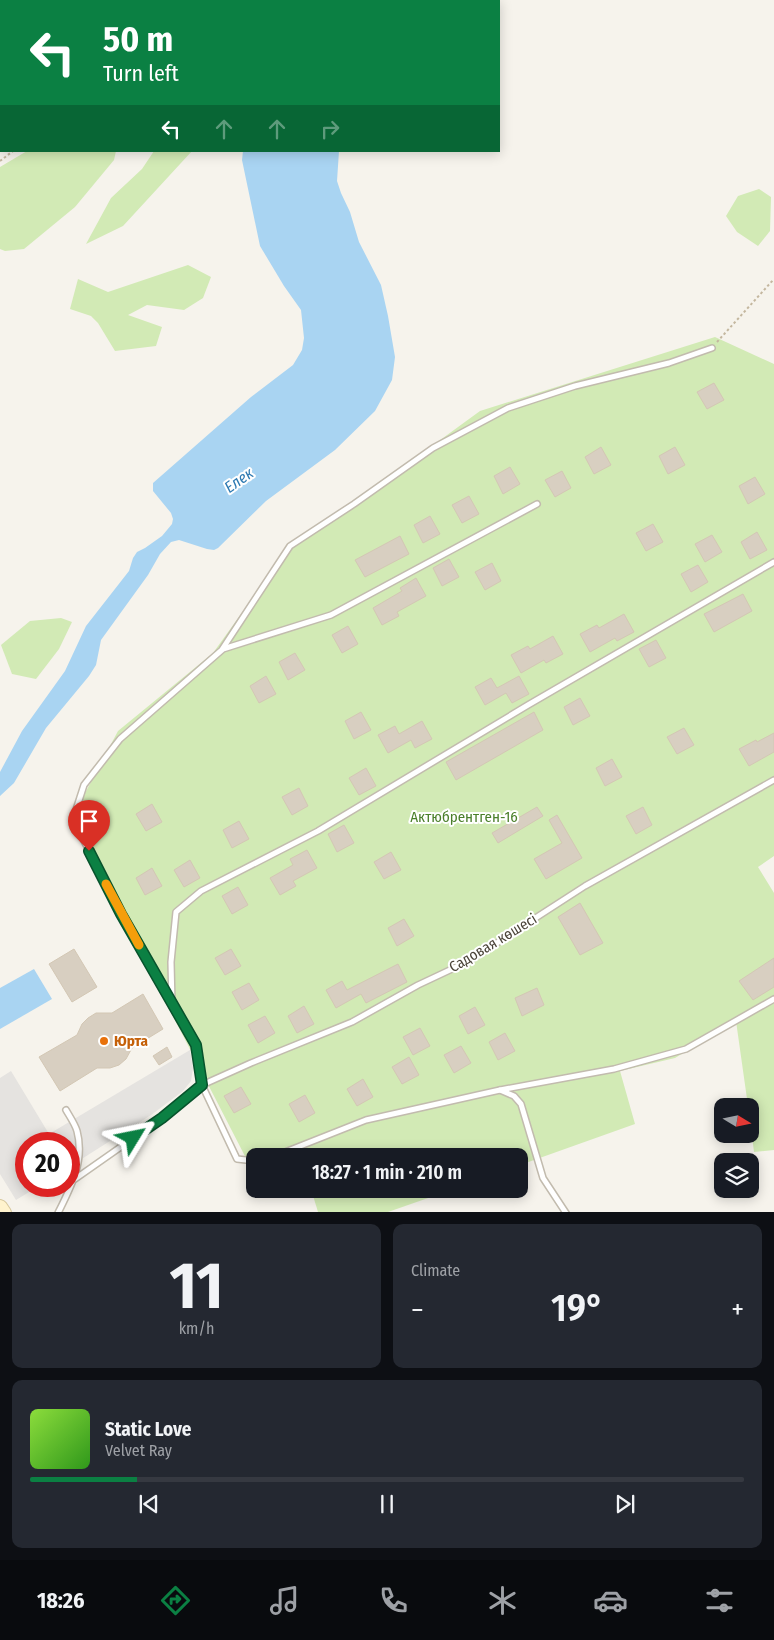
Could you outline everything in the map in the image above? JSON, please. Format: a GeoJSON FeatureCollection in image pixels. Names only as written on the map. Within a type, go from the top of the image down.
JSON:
{"type":"FeatureCollection","features":[{"type":"Feature","properties":{"kind":"street"},"geometry":{"type":"LineString","coordinates":[[0,1208],[4,1212]]}},
{"type":"Feature","properties":{"kind":"lane"},"geometry":{"type":"LineString","coordinates":[[246,1160],[237,1159],[202,1085],[196,1045],[121,914],[73,819],[84,785],[120,740],[223,649],[290,546],[354,504],[433,448],[508,408],[575,386],[669,363],[712,348]]}},
{"type":"Feature","properties":{"kind":"lane"},"geometry":{"type":"LineString","coordinates":[[223,649],[331,615],[537,504]]}},
{"type":"Feature","properties":{"kind":"lane"},"geometry":{"type":"LineString","coordinates":[[172,1004],[171,962],[176,912],[201,891],[318,831],[528,705],[774,562]]}},
{"type":"Feature","properties":{"kind":"lane","name":"Садовая көшесі"},"geometry":{"type":"LineString","coordinates":[[80,1175],[162,1118],[202,1085],[352,1022],[469,961],[585,886],[774,780]]}},
{"type":"Feature","properties":{"kind":"lane"},"geometry":{"type":"LineString","coordinates":[[295,1148],[366,1120],[500,1090],[614,1069],[686,1049],[774,999]]}},
{"type":"Feature","properties":{"kind":"lane"},"geometry":{"type":"LineString","coordinates":[[500,1090],[514,1096],[521,1104],[542,1178],[566,1212]]}},
{"type":"Feature","properties":{"kind":"lane"},"geometry":{"type":"LineString","coordinates":[[66,1110],[77,1132]]}},
{"type":"Feature","properties":{"kind":"lane"},"geometry":{"type":"LineString","coordinates":[[58,1212],[66,1197]]}},
{"type":"Feature","properties":{"kind":"path"},"geometry":{"type":"LineString","coordinates":[[0,161],[12,152]]}},
{"type":"Feature","properties":{"kind":"path"},"geometry":{"type":"LineString","coordinates":[[712,348],[774,279]]}},
{"type":"Feature","properties":{"kind":"green space"},"geometry":{"type":"Polygon","coordinates":[[[25,152],[116,152],[114,160],[75,207],[24,249],[5,251],[0,249],[0,167],[25,152]]]}},
{"type":"Feature","properties":{"kind":"green space"},"geometry":{"type":"Polygon","coordinates":[[[153,152],[191,152],[123,226],[86,244],[111,198],[142,169],[153,152]]]}},
{"type":"Feature","properties":{"kind":"green space"},"geometry":{"type":"Polygon","coordinates":[[[759,189],[771,197],[770,231],[758,246],[737,232],[726,216],[738,196],[759,189]]]}},
{"type":"Feature","properties":{"kind":"green space"},"geometry":{"type":"Polygon","coordinates":[[[188,265],[211,277],[203,298],[184,310],[147,305],[128,315],[162,327],[156,346],[115,351],[98,323],[91,316],[70,309],[78,279],[108,292],[188,265]]]}},
{"type":"Feature","properties":{"kind":"green space","name":"Актюбрентген-16"},"geometry":{"type":"Polygon","coordinates":[[[715,337],[774,364],[774,856],[758,867],[774,893],[774,1150],[754,1152],[753,1143],[759,1143],[759,1098],[747,1098],[736,1021],[675,1058],[620,1071],[635,1124],[528,1162],[528,1148],[246,1148],[246,1158],[77,830],[84,795],[118,731],[213,653],[285,553],[480,411],[715,337]]]}},
{"type":"Feature","properties":{"kind":"green space"},"geometry":{"type":"Polygon","coordinates":[[[61,618],[72,622],[59,649],[36,679],[12,674],[1,645],[30,621],[61,618]]]}},
{"type":"Feature","properties":{"kind":"green space"},"geometry":{"type":"Polygon","coordinates":[[[314,1198],[428,1198],[388,1212],[318,1212],[314,1198]]]}},
{"type":"Feature","properties":{"kind":"shaded area"},"geometry":{"type":"Polygon","coordinates":[[[190,1050],[193,1068],[191,1081],[183,1091],[151,1115],[80,1160],[80,1132],[52,1132],[190,1050]]]}},
{"type":"Feature","properties":{"kind":"shaded area"},"geometry":{"type":"Polygon","coordinates":[[[11,1071],[48,1132],[15,1132],[15,1197],[21,1197],[16,1200],[0,1174],[0,1078],[11,1071]]]}},
{"type":"Feature","properties":{"kind":"water","name":"Елек"},"geometry":{"type":"Polygon","coordinates":[[[243,152],[339,152],[337,181],[350,212],[359,242],[381,285],[395,357],[392,380],[375,411],[335,450],[266,501],[218,548],[214,550],[207,549],[179,540],[171,542],[160,554],[148,575],[101,640],[96,665],[89,676],[46,728],[14,783],[0,796],[0,772],[22,731],[65,671],[86,626],[129,571],[137,552],[162,536],[172,524],[171,513],[153,491],[153,483],[251,397],[293,365],[302,350],[304,338],[301,310],[260,246],[242,160],[243,152]]]}},
{"type":"Feature","properties":{"kind":"water"},"geometry":{"type":"Polygon","coordinates":[[[34,969],[52,999],[0,1029],[0,988],[34,969]]]}},
{"type":"Feature","properties":{"kind":"building"},"geometry":{"type":"Polygon","coordinates":[[[714,383],[724,400],[707,409],[697,392],[714,383]]]}},
{"type":"Feature","properties":{"kind":"building"},"geometry":{"type":"Polygon","coordinates":[[[601,447],[611,465],[594,474],[585,457],[601,447]]]}},
{"type":"Feature","properties":{"kind":"building"},"geometry":{"type":"Polygon","coordinates":[[[675,447],[685,465],[668,474],[659,456],[675,447]]]}},
{"type":"Feature","properties":{"kind":"building"},"geometry":{"type":"Polygon","coordinates":[[[510,467],[520,484],[503,494],[494,476],[510,467]]]}},
{"type":"Feature","properties":{"kind":"building"},"geometry":{"type":"Polygon","coordinates":[[[562,471],[571,488],[555,497],[545,480],[562,471]]]}},
{"type":"Feature","properties":{"kind":"building"},"geometry":{"type":"Polygon","coordinates":[[[755,477],[765,494],[748,504],[739,486],[755,477]]]}},
{"type":"Feature","properties":{"kind":"building"},"geometry":{"type":"Polygon","coordinates":[[[469,496],[479,514],[462,523],[452,505],[469,496]]]}},
{"type":"Feature","properties":{"kind":"building"},"geometry":{"type":"Polygon","coordinates":[[[430,516],[440,534],[423,543],[414,525],[430,516]]]}},
{"type":"Feature","properties":{"kind":"building"},"geometry":{"type":"Polygon","coordinates":[[[653,524],[663,542],[646,551],[636,533],[653,524]]]}},
{"type":"Feature","properties":{"kind":"building"},"geometry":{"type":"Polygon","coordinates":[[[757,532],[767,550],[750,559],[741,542],[757,532]]]}},
{"type":"Feature","properties":{"kind":"building"},"geometry":{"type":"Polygon","coordinates":[[[712,535],[722,552],[705,562],[695,544],[712,535]]]}},
{"type":"Feature","properties":{"kind":"building"},"geometry":{"type":"Polygon","coordinates":[[[400,536],[409,554],[365,577],[355,560],[400,536]]]}},
{"type":"Feature","properties":{"kind":"building"},"geometry":{"type":"Polygon","coordinates":[[[449,559],[459,577],[442,586],[433,568],[449,559]]]}},
{"type":"Feature","properties":{"kind":"building"},"geometry":{"type":"Polygon","coordinates":[[[492,563],[501,581],[485,590],[475,572],[492,563]]]}},
{"type":"Feature","properties":{"kind":"building"},"geometry":{"type":"Polygon","coordinates":[[[698,565],[708,582],[691,592],[681,574],[698,565]]]}},
{"type":"Feature","properties":{"kind":"building"},"geometry":{"type":"Polygon","coordinates":[[[416,578],[426,596],[397,612],[399,616],[382,625],[373,608],[402,591],[400,588],[416,578]]]}},
{"type":"Feature","properties":{"kind":"building"},"geometry":{"type":"Polygon","coordinates":[[[743,594],[752,611],[714,632],[704,614],[743,594]]]}},
{"type":"Feature","properties":{"kind":"building"},"geometry":{"type":"Polygon","coordinates":[[[624,614],[634,632],[617,641],[615,638],[590,652],[580,634],[597,625],[599,628],[624,614]]]}},
{"type":"Feature","properties":{"kind":"building"},"geometry":{"type":"Polygon","coordinates":[[[348,626],[358,644],[342,653],[332,635],[348,626]]]}},
{"type":"Feature","properties":{"kind":"building"},"geometry":{"type":"Polygon","coordinates":[[[553,636],[563,654],[546,663],[544,660],[521,673],[511,655],[528,646],[530,649],[553,636]]]}},
{"type":"Feature","properties":{"kind":"building"},"geometry":{"type":"Polygon","coordinates":[[[656,640],[666,658],[649,667],[639,649],[656,640]]]}},
{"type":"Feature","properties":{"kind":"building"},"geometry":{"type":"Polygon","coordinates":[[[295,653],[305,670],[288,680],[279,662],[295,653]]]}},
{"type":"Feature","properties":{"kind":"building"},"geometry":{"type":"Polygon","coordinates":[[[266,676],[276,694],[259,703],[250,686],[266,676]]]}},
{"type":"Feature","properties":{"kind":"building"},"geometry":{"type":"Polygon","coordinates":[[[519,676],[529,694],[512,703],[506,693],[485,705],[475,687],[491,678],[497,688],[519,676]]]}},
{"type":"Feature","properties":{"kind":"building"},"geometry":{"type":"Polygon","coordinates":[[[580,698],[590,716],[573,725],[564,707],[580,698]]]}},
{"type":"Feature","properties":{"kind":"building"},"geometry":{"type":"Polygon","coordinates":[[[361,712],[371,730],[354,739],[345,721],[361,712]]]}},
{"type":"Feature","properties":{"kind":"building"},"geometry":{"type":"Polygon","coordinates":[[[534,712],[543,730],[456,780],[446,762],[534,712]]]}},
{"type":"Feature","properties":{"kind":"building"},"geometry":{"type":"Polygon","coordinates":[[[422,721],[432,739],[415,748],[411,740],[388,753],[378,735],[395,726],[399,734],[422,721]]]}},
{"type":"Feature","properties":{"kind":"building"},"geometry":{"type":"Polygon","coordinates":[[[684,728],[694,745],[677,754],[667,737],[684,728]]]}},
{"type":"Feature","properties":{"kind":"building"},"geometry":{"type":"Polygon","coordinates":[[[774,733],[774,752],[749,766],[739,749],[774,733]]]}},
{"type":"Feature","properties":{"kind":"building"},"geometry":{"type":"Polygon","coordinates":[[[612,759],[622,777],[605,786],[596,768],[612,759]]]}},
{"type":"Feature","properties":{"kind":"building"},"geometry":{"type":"Polygon","coordinates":[[[366,768],[376,786],[359,795],[349,778],[366,768]]]}},
{"type":"Feature","properties":{"kind":"building"},"geometry":{"type":"Polygon","coordinates":[[[299,788],[308,806],[292,815],[282,797],[299,788]]]}},
{"type":"Feature","properties":{"kind":"building"},"geometry":{"type":"Polygon","coordinates":[[[152,804],[162,822],[146,831],[136,814],[152,804]]]}},
{"type":"Feature","properties":{"kind":"building"},"geometry":{"type":"Polygon","coordinates":[[[537,807],[543,816],[498,843],[492,833],[537,807]]]}},
{"type":"Feature","properties":{"kind":"building"},"geometry":{"type":"Polygon","coordinates":[[[643,807],[652,825],[636,834],[626,816],[643,807]]]}},
{"type":"Feature","properties":{"kind":"building"},"geometry":{"type":"Polygon","coordinates":[[[557,815],[582,858],[546,879],[534,859],[562,843],[549,820],[557,815]]]}},
{"type":"Feature","properties":{"kind":"building"},"geometry":{"type":"Polygon","coordinates":[[[239,821],[249,839],[232,848],[223,830],[239,821]]]}},
{"type":"Feature","properties":{"kind":"building"},"geometry":{"type":"Polygon","coordinates":[[[344,825],[354,843],[337,852],[328,834],[344,825]]]}},
{"type":"Feature","properties":{"kind":"building"},"geometry":{"type":"Polygon","coordinates":[[[307,850],[317,868],[293,881],[296,886],[280,895],[270,878],[293,865],[290,859],[307,850]]]}},
{"type":"Feature","properties":{"kind":"building"},"geometry":{"type":"Polygon","coordinates":[[[391,852],[401,870],[384,879],[374,862],[391,852]]]}},
{"type":"Feature","properties":{"kind":"building"},"geometry":{"type":"Polygon","coordinates":[[[190,860],[200,878],[184,887],[174,870],[190,860]]]}},
{"type":"Feature","properties":{"kind":"building"},"geometry":{"type":"Polygon","coordinates":[[[152,868],[162,886],[145,895],[136,878],[152,868]]]}},
{"type":"Feature","properties":{"kind":"building"},"geometry":{"type":"Polygon","coordinates":[[[238,887],[248,905],[232,914],[222,896],[238,887]]]}},
{"type":"Feature","properties":{"kind":"building"},"geometry":{"type":"Polygon","coordinates":[[[580,903],[603,943],[580,955],[558,917],[580,903]]]}},
{"type":"Feature","properties":{"kind":"building"},"geometry":{"type":"Polygon","coordinates":[[[404,919],[414,936],[397,946],[388,928],[404,919]]]}},
{"type":"Feature","properties":{"kind":"building"},"geometry":{"type":"Polygon","coordinates":[[[74,949],[97,987],[72,1002],[49,964],[74,949]]]}},
{"type":"Feature","properties":{"kind":"building"},"geometry":{"type":"Polygon","coordinates":[[[231,949],[241,966],[225,975],[215,958],[231,949]]]}},
{"type":"Feature","properties":{"kind":"building"},"geometry":{"type":"Polygon","coordinates":[[[774,958],[774,987],[753,1000],[739,981],[774,958]]]}},
{"type":"Feature","properties":{"kind":"building"},"geometry":{"type":"Polygon","coordinates":[[[398,964],[407,982],[366,1003],[361,994],[336,1008],[326,990],[342,981],[347,990],[398,964]]]}},
{"type":"Feature","properties":{"kind":"building"},"geometry":{"type":"Polygon","coordinates":[[[249,983],[259,1000],[242,1010],[232,992],[249,983]]]}},
{"type":"Feature","properties":{"kind":"building"},"geometry":{"type":"Polygon","coordinates":[[[537,988],[544,1005],[522,1016],[515,998],[537,988]]]}},
{"type":"Feature","properties":{"kind":"building","name":"Юрта"},"geometry":{"type":"Polygon","coordinates":[[[143,994],[163,1029],[132,1048],[126,1059],[119,1065],[110,1068],[97,1068],[60,1091],[39,1057],[77,1035],[82,1024],[96,1013],[112,1013],[143,994]]]}},
{"type":"Feature","properties":{"kind":"building"},"geometry":{"type":"Polygon","coordinates":[[[304,1006],[314,1024],[297,1033],[288,1016],[304,1006]]]}},
{"type":"Feature","properties":{"kind":"building"},"geometry":{"type":"Polygon","coordinates":[[[475,1007],[485,1025],[468,1034],[459,1016],[475,1007]]]}},
{"type":"Feature","properties":{"kind":"building"},"geometry":{"type":"Polygon","coordinates":[[[265,1016],[275,1033],[258,1043],[248,1025],[265,1016]]]}},
{"type":"Feature","properties":{"kind":"building"},"geometry":{"type":"Polygon","coordinates":[[[420,1028],[430,1046],[413,1055],[403,1037],[420,1028]]]}},
{"type":"Feature","properties":{"kind":"building"},"geometry":{"type":"Polygon","coordinates":[[[505,1033],[515,1051],[498,1060],[489,1042],[505,1033]]]}},
{"type":"Feature","properties":{"kind":"building"},"geometry":{"type":"Polygon","coordinates":[[[461,1046],[471,1063],[454,1073],[444,1055],[461,1046]]]}},
{"type":"Feature","properties":{"kind":"building"},"geometry":{"type":"Polygon","coordinates":[[[167,1047],[172,1057],[159,1065],[153,1056],[167,1047]]]}},
{"type":"Feature","properties":{"kind":"building"},"geometry":{"type":"Polygon","coordinates":[[[409,1057],[419,1075],[402,1084],[392,1067],[409,1057]]]}},
{"type":"Feature","properties":{"kind":"building"},"geometry":{"type":"Polygon","coordinates":[[[363,1079],[373,1097],[357,1106],[347,1089],[363,1079]]]}},
{"type":"Feature","properties":{"kind":"building"},"geometry":{"type":"Polygon","coordinates":[[[241,1087],[251,1104],[234,1113],[224,1096],[241,1087]]]}},
{"type":"Feature","properties":{"kind":"building"},"geometry":{"type":"Polygon","coordinates":[[[305,1095],[315,1113],[299,1122],[289,1104],[305,1095]]]}},
{"type":"Feature","properties":{"kind":"slow traffic"},"geometry":{"type":"LineString","coordinates":[[106,884],[139,945]]}},
{"type":"Feature","properties":{"kind":"place","name":"Юрта"},"geometry":{"type":"Point","coordinates":[104,1041]}},
{"type":"Feature","properties":{"kind":"route"},"geometry":{"type":"LineString","coordinates":[[89,851],[121,914],[196,1045],[202,1085],[162,1118],[133,1138]]}}]}
